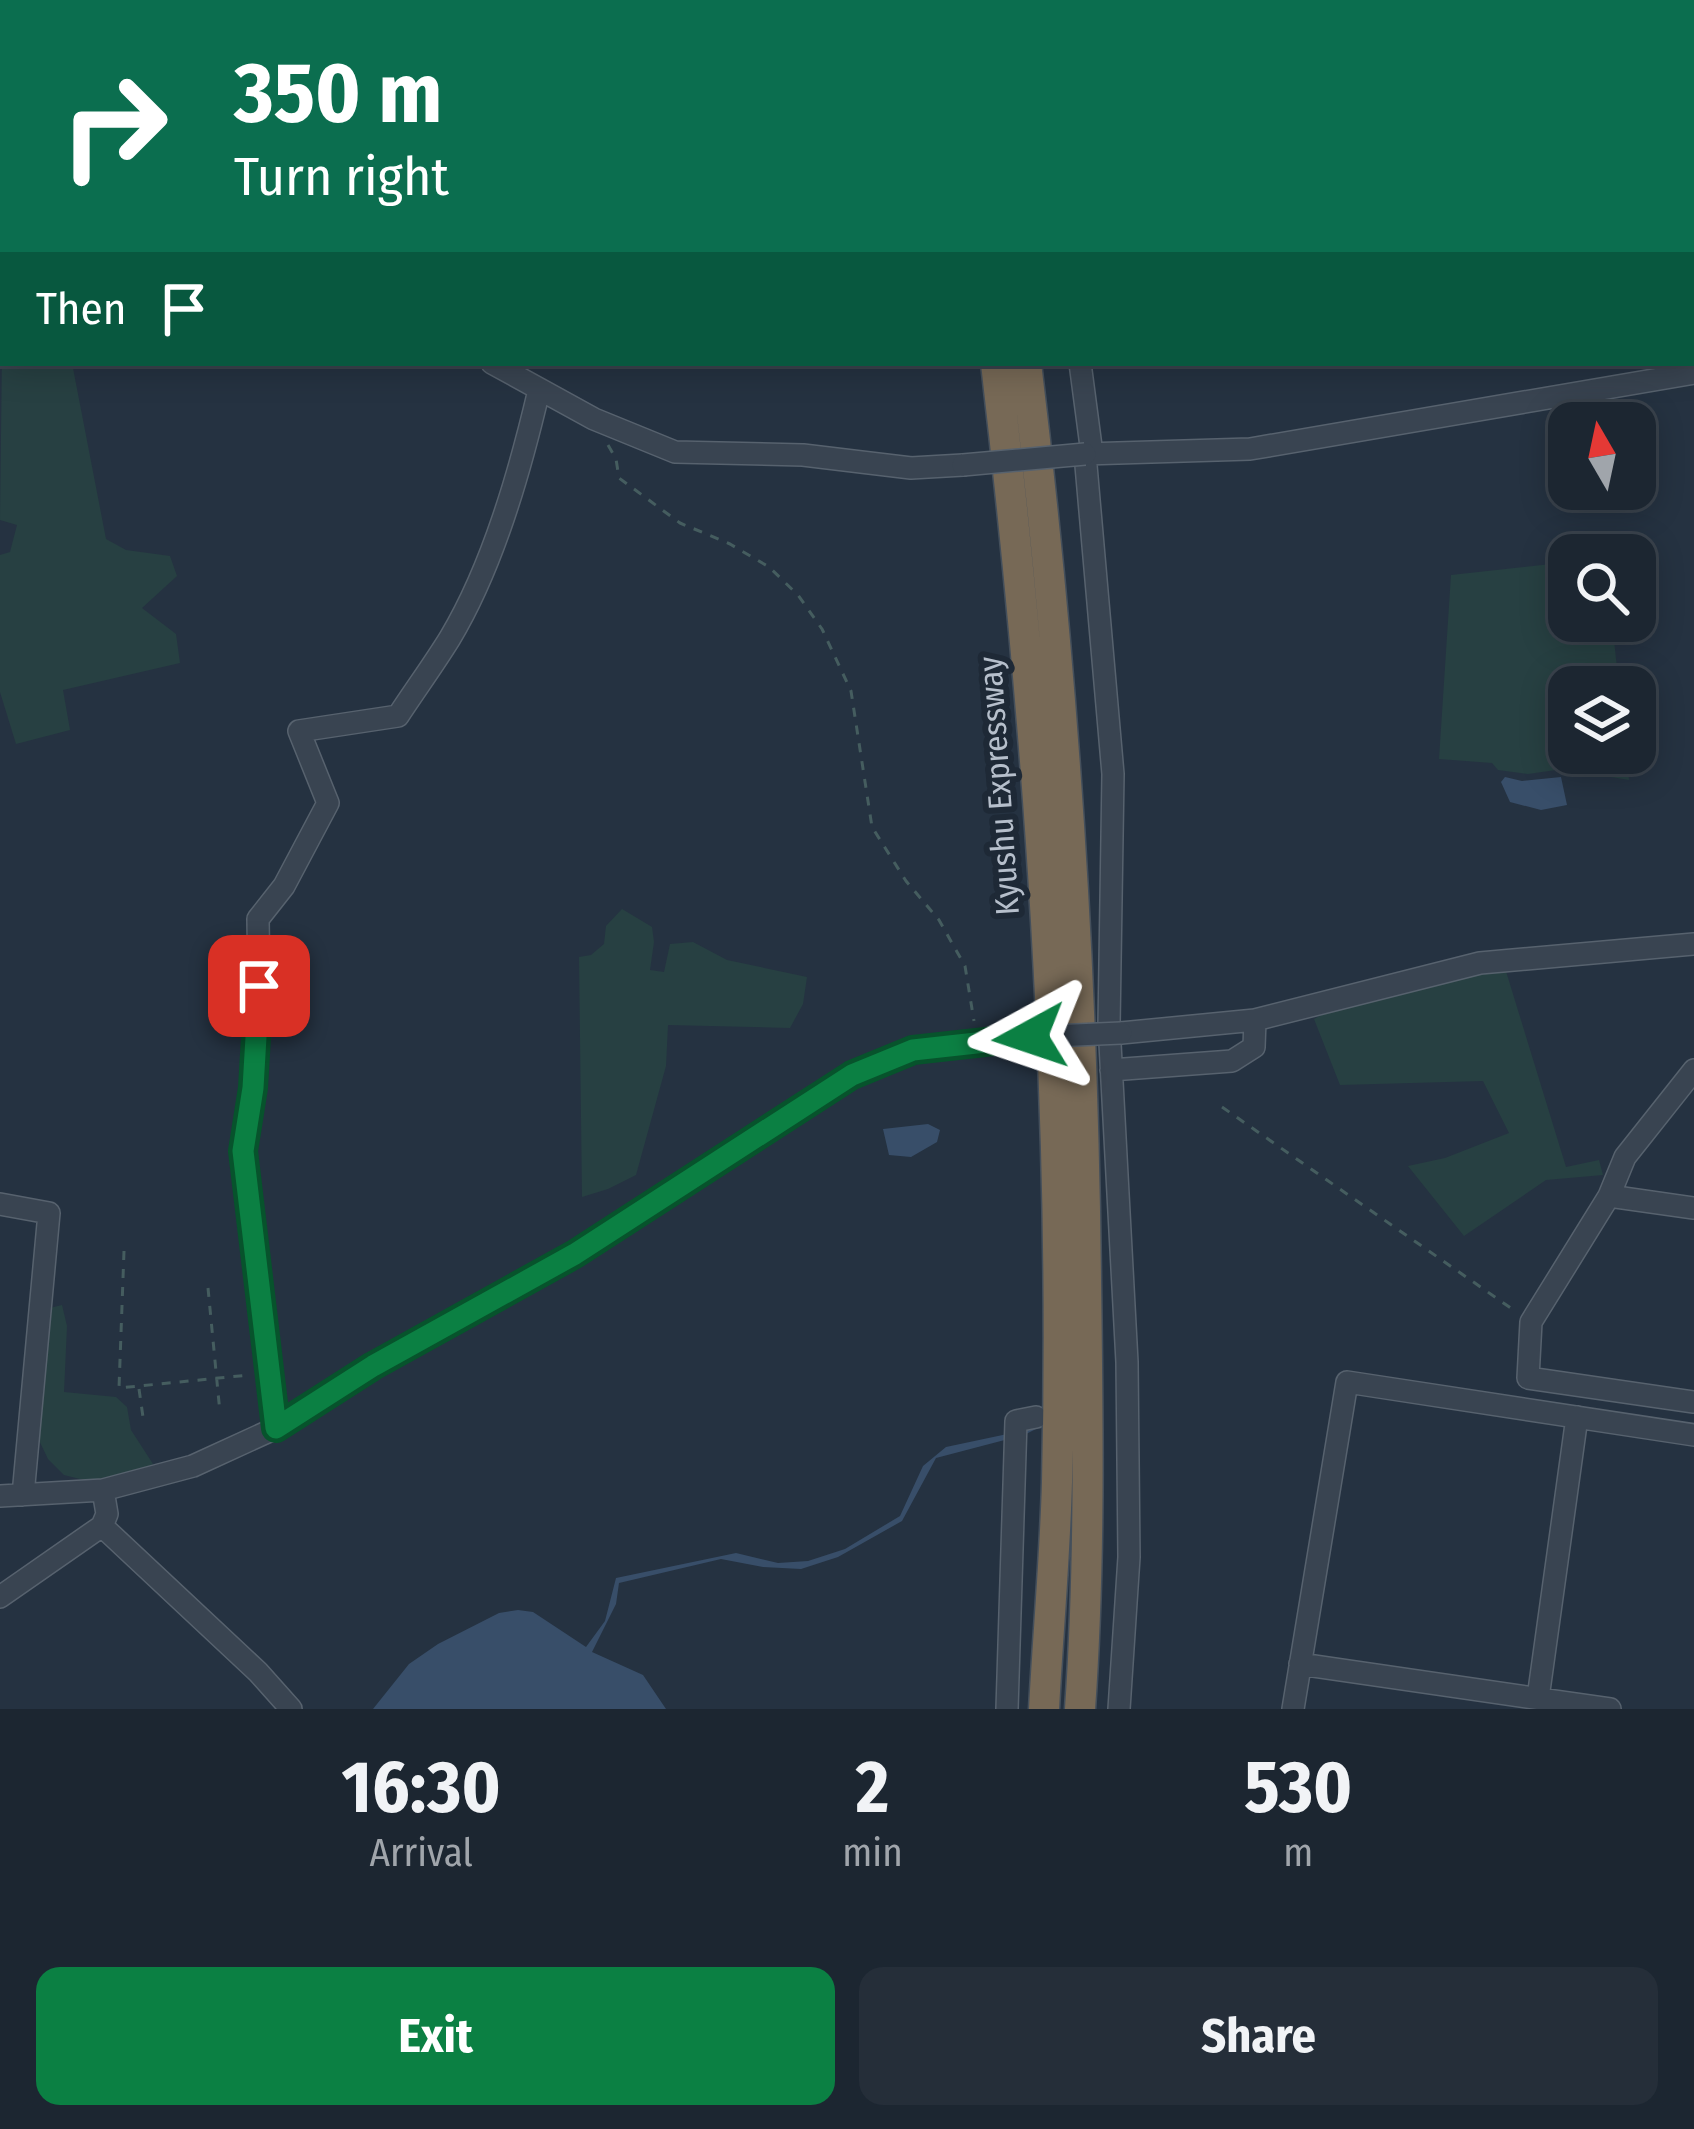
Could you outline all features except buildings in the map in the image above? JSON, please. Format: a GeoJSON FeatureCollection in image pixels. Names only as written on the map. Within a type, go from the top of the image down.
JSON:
{"type":"FeatureCollection","features":[{"type":"Feature","properties":{"kind":"highway","name":"Kyushu Expressway"},"geometry":{"type":"LineString","coordinates":[[996,366],[1028,682],[1051,1036],[1057,1483],[1044,1709]]}},
{"type":"Feature","properties":{"kind":"highway","name":"Kyushu Expressway"},"geometry":{"type":"LineString","coordinates":[[1026,366],[1063,737],[1079,998],[1088,1365],[1086,1625],[1080,1709]]}},
{"type":"Feature","properties":{"kind":"street"},"geometry":{"type":"LineString","coordinates":[[497,366],[594,419],[675,452],[803,455],[911,468],[1088,454],[1250,449],[1694,373]]}},
{"type":"Feature","properties":{"kind":"street"},"geometry":{"type":"LineString","coordinates":[[1080,366],[1113,774],[1111,1070],[1117,1398],[1129,1557],[1119,1709]]}},
{"type":"Feature","properties":{"kind":"street"},"geometry":{"type":"LineString","coordinates":[[276,1428],[243,1151],[253,1088],[258,919],[284,886],[328,802],[299,731],[398,716],[452,634],[498,532],[538,390]]}},
{"type":"Feature","properties":{"kind":"street"},"geometry":{"type":"LineString","coordinates":[[0,1204],[49,1213],[12,1496],[104,1490],[193,1466],[276,1428],[373,1366],[575,1254],[852,1075],[913,1050],[976,1041],[1255,1021],[1480,962],[1694,944]]}},
{"type":"Feature","properties":{"kind":"street"},"geometry":{"type":"LineString","coordinates":[[1111,1070],[1232,1060],[1254,1047],[1255,1021]]}},
{"type":"Feature","properties":{"kind":"street"},"geometry":{"type":"LineString","coordinates":[[1694,1070],[1624,1157],[1609,1196],[1531,1322],[1528,1378],[1694,1402]]}},
{"type":"Feature","properties":{"kind":"street"},"geometry":{"type":"LineString","coordinates":[[1609,1196],[1694,1208]]}},
{"type":"Feature","properties":{"kind":"street"},"geometry":{"type":"LineString","coordinates":[[1293,1709],[1347,1382],[1694,1435]]}},
{"type":"Feature","properties":{"kind":"street"},"geometry":{"type":"LineString","coordinates":[[1007,1709],[1016,1421],[1036,1417]]}},
{"type":"Feature","properties":{"kind":"street"},"geometry":{"type":"LineString","coordinates":[[1538,1698],[1577,1417]]}},
{"type":"Feature","properties":{"kind":"street"},"geometry":{"type":"LineString","coordinates":[[0,1597],[102,1526],[107,1514],[104,1490]]}},
{"type":"Feature","properties":{"kind":"street"},"geometry":{"type":"LineString","coordinates":[[102,1526],[258,1672],[291,1709]]}},
{"type":"Feature","properties":{"kind":"street"},"geometry":{"type":"LineString","coordinates":[[1300,1664],[1610,1709]]}},
{"type":"Feature","properties":{"kind":"path"},"geometry":{"type":"LineString","coordinates":[[594,419],[616,459],[619,478],[680,523],[769,567],[798,595],[822,629],[851,691],[872,827],[906,881],[939,920],[965,966],[976,1041]]}},
{"type":"Feature","properties":{"kind":"path"},"geometry":{"type":"LineString","coordinates":[[1222,1107],[1531,1322]]}},
{"type":"Feature","properties":{"kind":"path"},"geometry":{"type":"LineString","coordinates":[[124,1251],[118,1388],[269,1373]]}},
{"type":"Feature","properties":{"kind":"path"},"geometry":{"type":"LineString","coordinates":[[208,1288],[220,1413]]}},
{"type":"Feature","properties":{"kind":"path"},"geometry":{"type":"LineString","coordinates":[[139,1386],[142,1417]]}},
{"type":"Feature","properties":{"kind":"green space"},"geometry":{"type":"Polygon","coordinates":[[[2,366],[73,366],[106,539],[126,550],[170,556],[177,576],[142,608],[176,634],[180,663],[63,690],[70,730],[16,744],[0,692],[0,555],[10,552],[17,525],[0,520],[2,366]]]}},
{"type":"Feature","properties":{"kind":"green space"},"geometry":{"type":"Polygon","coordinates":[[[1548,564],[1548,642],[1614,642],[1617,666],[1548,666],[1548,771],[1528,774],[1498,770],[1492,763],[1439,759],[1451,575],[1548,564]]]}},
{"type":"Feature","properties":{"kind":"green space"},"geometry":{"type":"Polygon","coordinates":[[[622,909],[652,927],[650,970],[664,972],[670,944],[693,942],[727,960],[807,977],[803,1004],[790,1028],[668,1025],[666,1066],[636,1175],[582,1197],[579,957],[591,955],[604,944],[606,926],[622,909]]]}},
{"type":"Feature","properties":{"kind":"green space"},"geometry":{"type":"Polygon","coordinates":[[[1505,968],[1566,1167],[1599,1160],[1603,1175],[1546,1180],[1464,1236],[1408,1166],[1445,1158],[1509,1133],[1483,1081],[1340,1085],[1314,1019],[1353,999],[1505,968]]]}},
{"type":"Feature","properties":{"kind":"green space"},"geometry":{"type":"Polygon","coordinates":[[[62,1305],[67,1326],[64,1392],[116,1397],[127,1407],[131,1430],[153,1464],[135,1473],[88,1481],[64,1475],[48,1459],[36,1434],[50,1308],[62,1305]]]}},
{"type":"Feature","properties":{"kind":"water"},"geometry":{"type":"Polygon","coordinates":[[[1505,777],[1522,781],[1561,777],[1567,805],[1541,810],[1510,802],[1501,782],[1505,777]]]}},
{"type":"Feature","properties":{"kind":"water"},"geometry":{"type":"Polygon","coordinates":[[[928,1124],[940,1130],[937,1142],[911,1157],[889,1155],[883,1129],[928,1124]]]}},
{"type":"Feature","properties":{"kind":"water"},"geometry":{"type":"Polygon","coordinates":[[[1040,1427],[936,1458],[902,1521],[838,1557],[801,1569],[721,1559],[619,1583],[616,1604],[592,1652],[643,1675],[666,1709],[373,1709],[409,1664],[499,1613],[533,1612],[586,1647],[605,1621],[616,1578],[736,1553],[778,1563],[808,1561],[845,1549],[900,1516],[923,1466],[946,1447],[1040,1427]]]}},
{"type":"Feature","properties":{"kind":"route"},"geometry":{"type":"LineString","coordinates":[[259,986],[253,1088],[243,1151],[276,1428],[373,1366],[575,1254],[852,1075],[913,1050],[1030,1037]]}}]}
